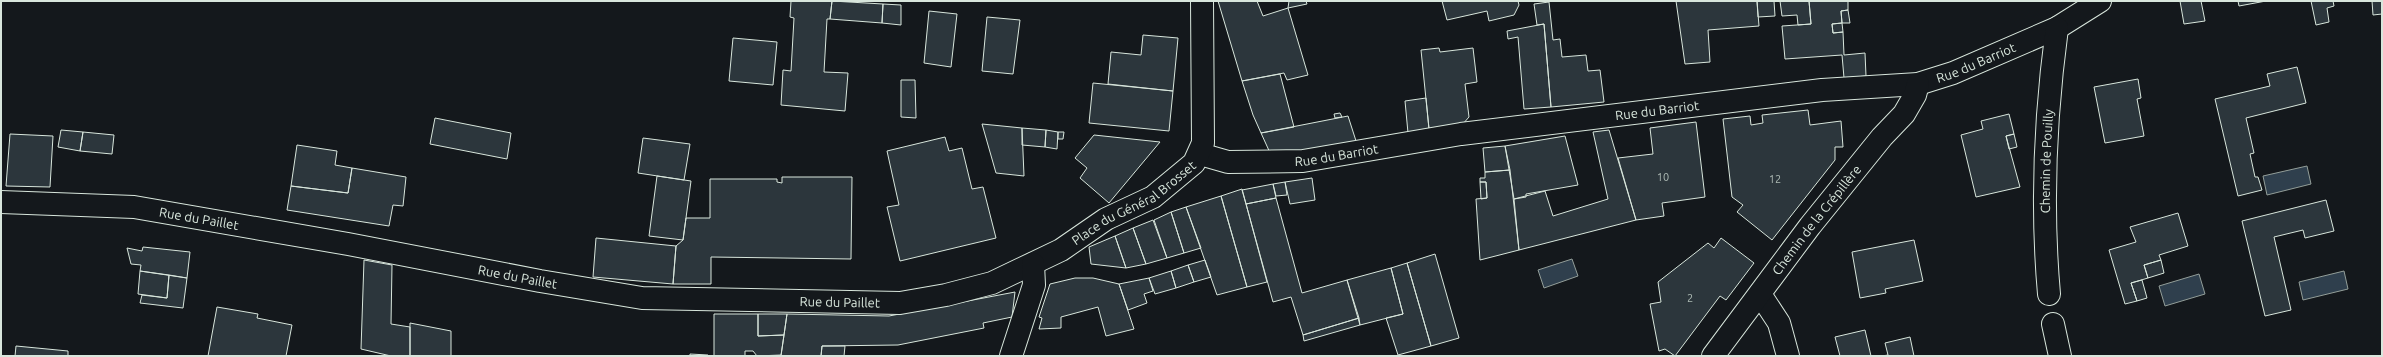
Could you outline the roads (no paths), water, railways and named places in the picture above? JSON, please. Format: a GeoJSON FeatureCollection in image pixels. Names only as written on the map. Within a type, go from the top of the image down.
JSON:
{"type":"FeatureCollection","features":[{"type":"Feature","properties":{"kind":"street","name":"Place du Général Brosset"},"geometry":{"type":"LineString","coordinates":[[1034,264],[1061,250],[1106,219],[1153,197],[1194,163],[1200,154],[1203,143],[1202,1]]}},
{"type":"Feature","properties":{"kind":"street","name":"Rue du Barriot"},"geometry":{"type":"LineString","coordinates":[[1200,154],[1228,162],[1304,161],[1476,132],[1822,90],[1918,84],[1980,63],[2058,28],[2100,1]]}},
{"type":"Feature","properties":{"kind":"street","name":"Chemin de Pouilly"},"geometry":{"type":"LineString","coordinates":[[2049,294],[2044,223],[2044,155],[2050,80],[2058,28]]}},
{"type":"Feature","properties":{"kind":"street","name":"Chemin de la Crépillère"},"geometry":{"type":"LineString","coordinates":[[1713,356],[1810,226],[1882,137],[1904,114],[1915,95],[1918,84]]}},
{"type":"Feature","properties":{"kind":"street","name":"Rue du Paillet"},"geometry":{"type":"LineString","coordinates":[[1,202],[134,207],[348,244],[540,281],[642,298],[900,303],[992,283],[1034,264]]}},
{"type":"Feature","properties":{"kind":"street"},"geometry":{"type":"LineString","coordinates":[[1011,356],[1034,286],[1034,264]]}},
{"type":"Feature","properties":{"kind":"street"},"geometry":{"type":"LineString","coordinates":[[1760,294],[1779,323],[1788,356]]}},
{"type":"Feature","properties":{"kind":"street"},"geometry":{"type":"LineString","coordinates":[[2053,324],[2060,356]]}},
{"type":"Feature","properties":{"kind":"water"},"geometry":{"type":"Polygon","coordinates":[[[2307,166],[2311,184],[2267,195],[2263,176],[2307,166]]]}},
{"type":"Feature","properties":{"kind":"water"},"geometry":{"type":"Polygon","coordinates":[[[1572,259],[1578,276],[1544,288],[1538,270],[1572,259]]]}},
{"type":"Feature","properties":{"kind":"water"},"geometry":{"type":"Polygon","coordinates":[[[2344,271],[2348,289],[2303,300],[2299,282],[2344,271]]]}},
{"type":"Feature","properties":{"kind":"water"},"geometry":{"type":"Polygon","coordinates":[[[2199,274],[2205,294],[2165,306],[2159,286],[2199,274]]]}}]}
